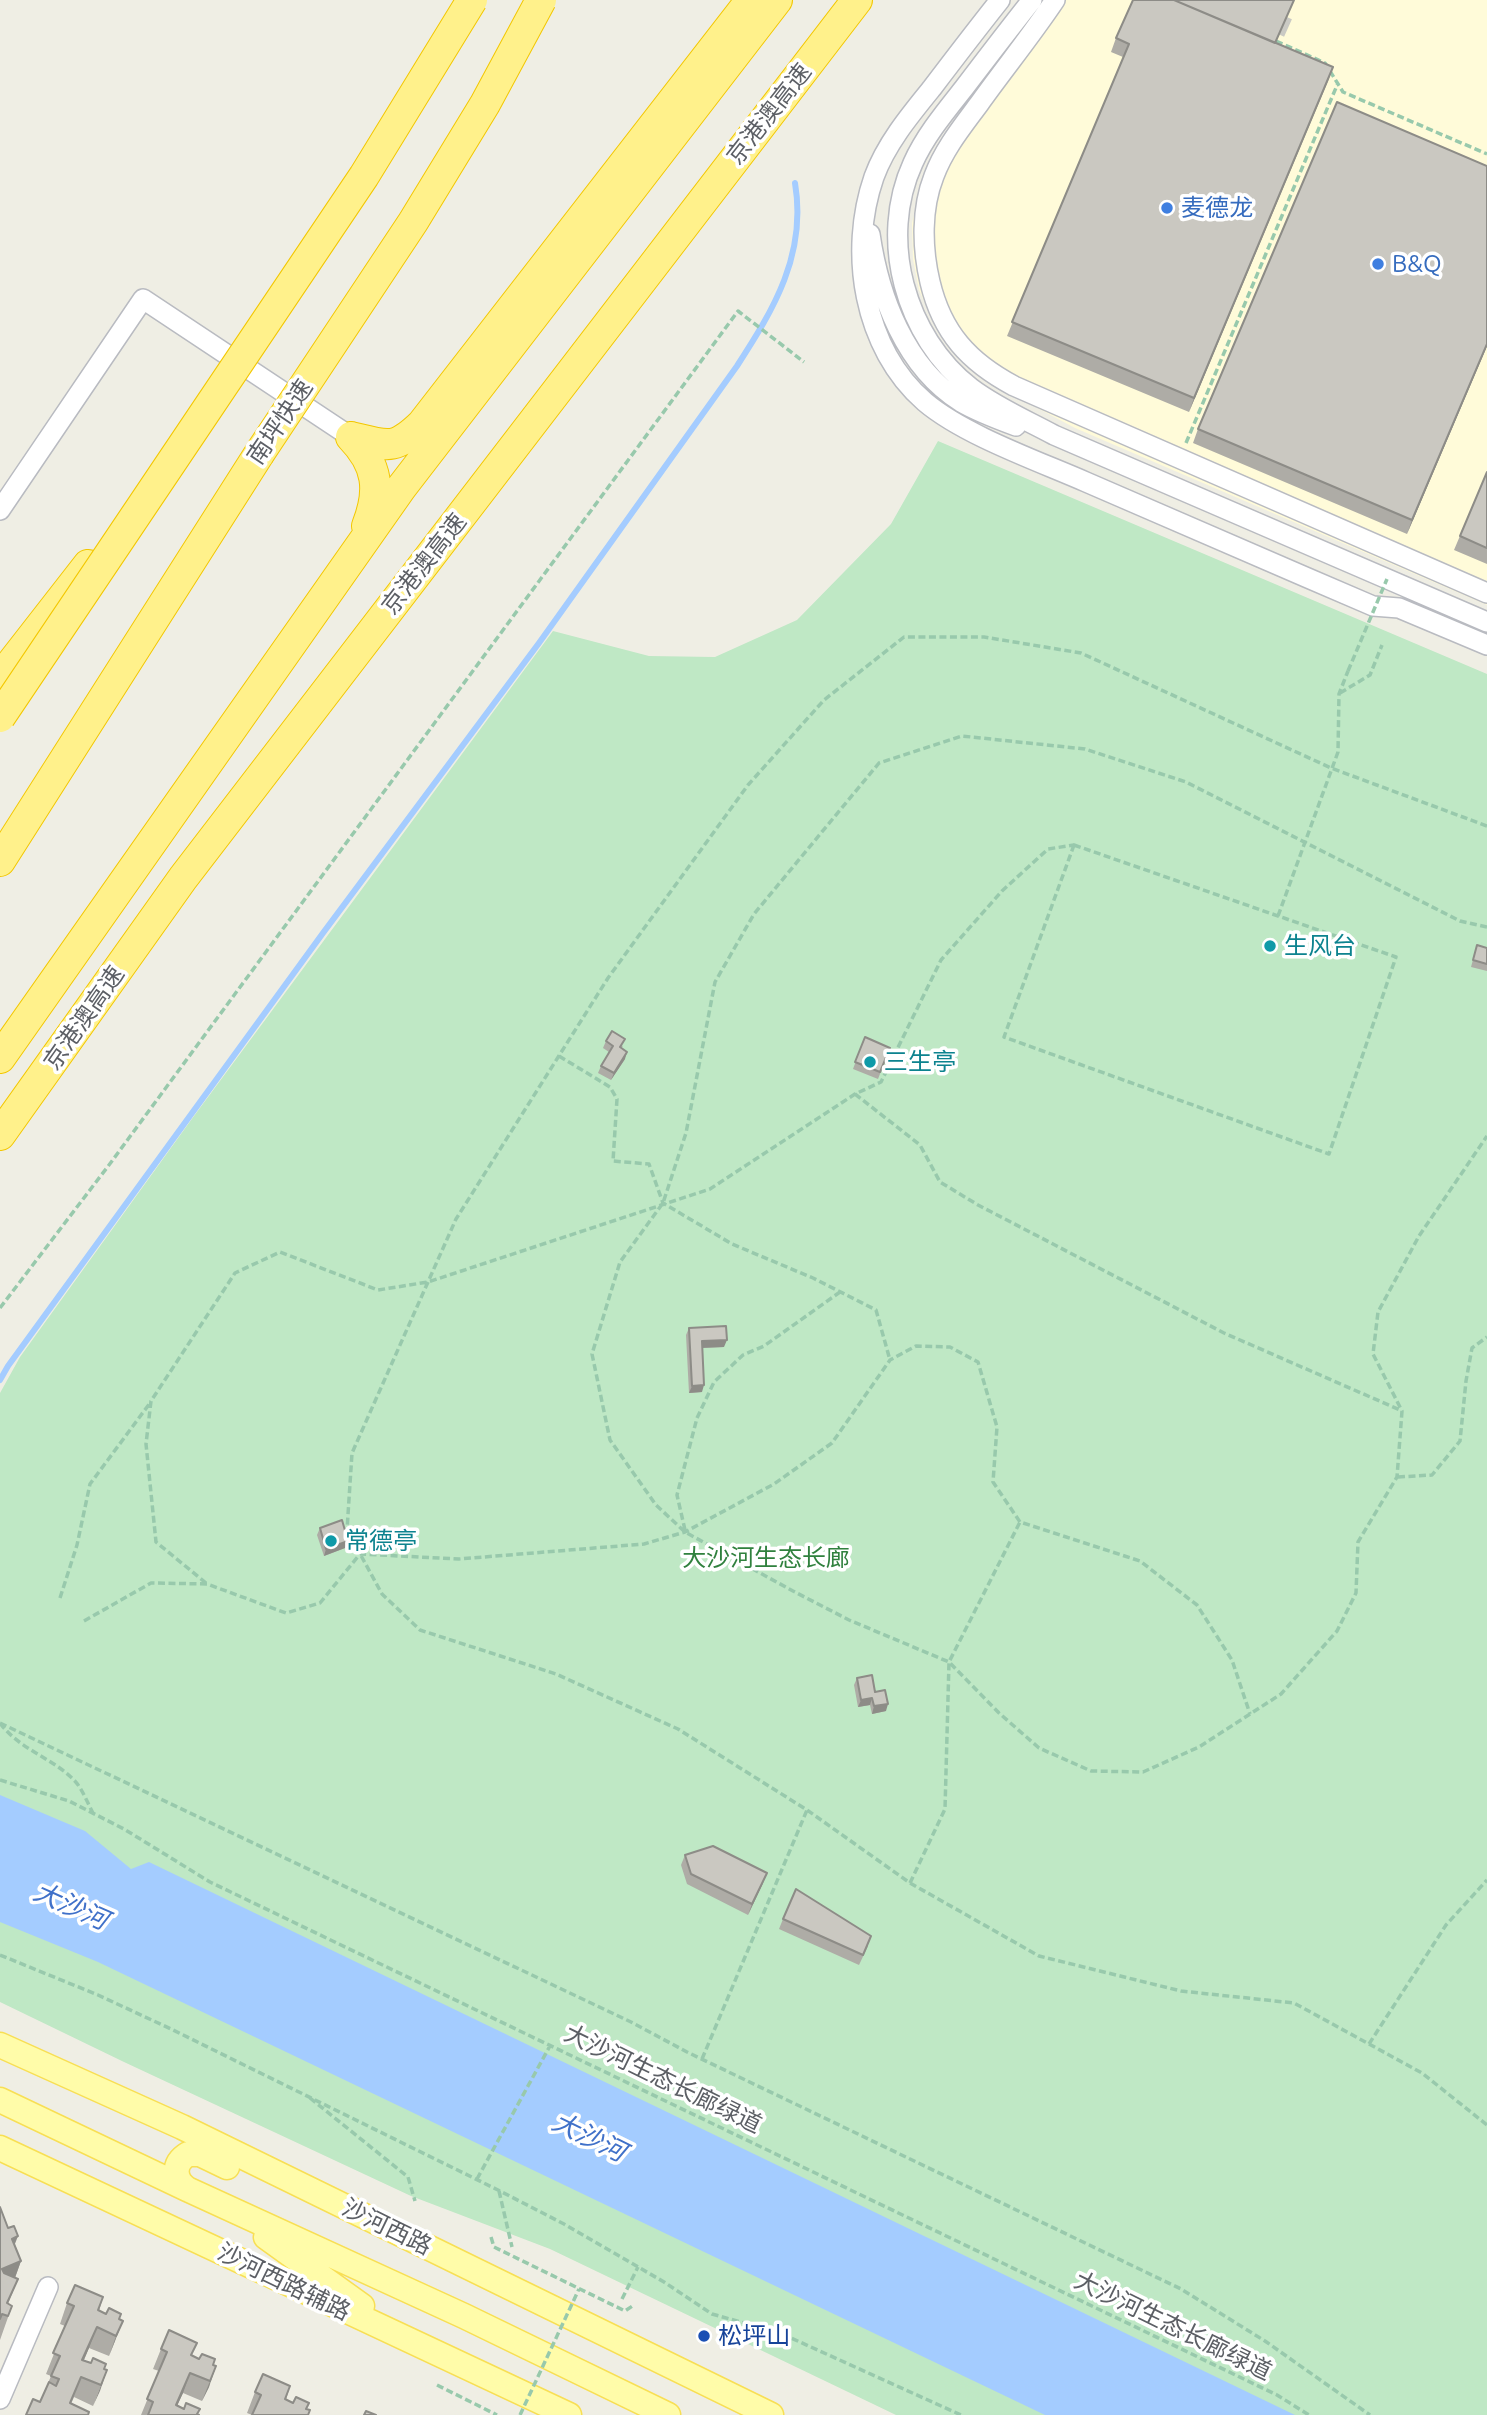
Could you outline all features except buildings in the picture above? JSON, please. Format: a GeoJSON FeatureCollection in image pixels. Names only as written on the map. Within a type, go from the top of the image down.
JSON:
{"type":"FeatureCollection","features":[{"type":"Feature","properties":{"kind":"highway"},"geometry":{"type":"LineString","coordinates":[[0,717],[364,176],[472,0]]}},
{"type":"Feature","properties":{"kind":"highway","name":"南坪快速"},"geometry":{"type":"LineString","coordinates":[[0,831],[259,454],[412,222],[485,104],[541,0]]}},
{"type":"Feature","properties":{"kind":"highway"},"geometry":{"type":"LineString","coordinates":[[351,437],[394,445],[406,440],[422,424],[751,0]]}},
{"type":"Feature","properties":{"kind":"highway","name":"京港澳高速"},"geometry":{"type":"LineString","coordinates":[[0,1058],[362,541],[778,0]]}},
{"type":"Feature","properties":{"kind":"highway","name":"京港澳高速"},"geometry":{"type":"LineString","coordinates":[[0,1135],[183,878],[857,0]]}},
{"type":"Feature","properties":{"kind":"highway"},"geometry":{"type":"LineString","coordinates":[[0,678],[206,413]]}},
{"type":"Feature","properties":{"kind":"highway"},"geometry":{"type":"LineString","coordinates":[[351,437],[371,462],[374,481],[374,501],[362,541]]}},
{"type":"Feature","properties":{"kind":"highway"},"geometry":{"type":"LineString","coordinates":[[0,861],[259,454]]}},
{"type":"Feature","properties":{"kind":"main road","name":"沙河西路"},"geometry":{"type":"LineString","coordinates":[[0,2045],[135,2105],[771,2415]]}},
{"type":"Feature","properties":{"kind":"main road","name":"沙河西路"},"geometry":{"type":"LineString","coordinates":[[0,2100],[668,2415]]}},
{"type":"Feature","properties":{"kind":"main road","name":"沙河西路辅路"},"geometry":{"type":"LineString","coordinates":[[0,2148],[569,2415]]}},
{"type":"Feature","properties":{"kind":"main road"},"geometry":{"type":"LineString","coordinates":[[187,2189],[178,2181],[176,2168],[188,2154],[200,2154],[319,2211],[394,2231]]}},
{"type":"Feature","properties":{"kind":"main road"},"geometry":{"type":"LineString","coordinates":[[223,2206],[424,2349]]}},
{"type":"Feature","properties":{"kind":"lane"},"geometry":{"type":"LineString","coordinates":[[1000,0],[892,142],[875,175],[866,206],[862,270],[867,298],[876,330],[889,358],[906,382],[924,401],[967,429],[1373,606],[1399,608],[1487,645]]}},
{"type":"Feature","properties":{"kind":"lane"},"geometry":{"type":"LineString","coordinates":[[1032,0],[927,137],[912,164],[902,194],[897,227],[898,257],[904,287],[914,315],[930,344],[948,367],[970,387],[995,404],[1054,435],[1487,622]]}},
{"type":"Feature","properties":{"kind":"lane"},"geometry":{"type":"LineString","coordinates":[[1055,0],[951,141],[933,178],[924,231],[926,264],[933,293],[953,337],[968,356],[988,372],[1045,401],[1487,593]]}},
{"type":"Feature","properties":{"kind":"lane"},"geometry":{"type":"LineString","coordinates":[[866,206],[871,243],[885,297],[896,325],[925,370],[941,388],[986,415],[1054,435]]}},
{"type":"Feature","properties":{"kind":"lane"},"geometry":{"type":"LineString","coordinates":[[0,510],[143,299],[351,437]]}},
{"type":"Feature","properties":{"kind":"lane"},"geometry":{"type":"LineString","coordinates":[[0,2399],[48,2287]]}},
{"type":"Feature","properties":{"kind":"path"},"geometry":{"type":"LineString","coordinates":[[1276,41],[1325,63],[1343,92],[1487,153]]}},
{"type":"Feature","properties":{"kind":"path"},"geometry":{"type":"LineString","coordinates":[[1179,459],[1338,83]]}},
{"type":"Feature","properties":{"kind":"path"},"geometry":{"type":"LineString","coordinates":[[0,1308],[109,1165],[738,311],[804,362]]}},
{"type":"Feature","properties":{"kind":"path"},"geometry":{"type":"LineString","coordinates":[[1278,916],[1338,752],[1339,694],[1387,579]]}},
{"type":"Feature","properties":{"kind":"path"},"geometry":{"type":"LineString","coordinates":[[1487,827],[1331,768],[1082,653],[984,637],[904,637],[824,701],[748,785],[608,978],[456,1219],[352,1453],[347,1530],[382,1594],[420,1630],[556,1674],[678,1729],[807,1810],[910,1883],[1039,1956],[1181,1991],[1294,2003],[1422,2073],[1487,2125]]}},
{"type":"Feature","properties":{"kind":"path"},"geometry":{"type":"LineString","coordinates":[[1339,694],[1370,675],[1382,645]]}},
{"type":"Feature","properties":{"kind":"path"},"geometry":{"type":"LineString","coordinates":[[1487,927],[1460,920],[1186,782],[1085,749],[962,736],[878,763],[754,914],[715,982],[686,1133],[663,1203],[620,1262],[592,1354],[610,1440],[656,1505],[685,1532],[849,1620],[949,1662],[999,1713],[1039,1748],[1091,1771],[1143,1772],[1199,1747],[1281,1694],[1337,1631],[1356,1593],[1358,1542],[1397,1477],[1402,1411],[1373,1354],[1378,1312],[1419,1236],[1487,1136]]}},
{"type":"Feature","properties":{"kind":"path"},"geometry":{"type":"LineString","coordinates":[[60,1598],[90,1485],[151,1401],[235,1273],[280,1252],[378,1290],[428,1282],[710,1189],[855,1094],[881,1082],[941,960],[1002,891],[1048,849],[1074,845],[1396,957],[1329,1154],[1004,1037],[1074,845]]}},
{"type":"Feature","properties":{"kind":"path"},"geometry":{"type":"LineString","coordinates":[[559,1056],[610,1087],[617,1099],[613,1161],[649,1164],[663,1203],[732,1244],[876,1310],[890,1360]]}},
{"type":"Feature","properties":{"kind":"path"},"geometry":{"type":"LineString","coordinates":[[855,1094],[920,1145],[940,1182],[978,1205],[1224,1333],[1402,1411]]}},
{"type":"Feature","properties":{"kind":"path"},"geometry":{"type":"LineString","coordinates":[[685,1532],[677,1495],[697,1418],[714,1381],[743,1355],[764,1346],[841,1292]]}},
{"type":"Feature","properties":{"kind":"path"},"geometry":{"type":"LineString","coordinates":[[1397,1477],[1432,1475],[1460,1441],[1472,1348],[1487,1337]]}},
{"type":"Feature","properties":{"kind":"path"},"geometry":{"type":"LineString","coordinates":[[360,1554],[459,1559],[644,1544],[685,1532],[774,1484],[832,1443],[890,1360],[916,1346],[950,1347],[978,1363],[997,1427],[993,1482],[1020,1522],[1140,1562],[1197,1605],[1232,1660],[1250,1714]]}},
{"type":"Feature","properties":{"kind":"path"},"geometry":{"type":"LineString","coordinates":[[151,1401],[146,1444],[156,1542],[207,1584]]}},
{"type":"Feature","properties":{"kind":"path"},"geometry":{"type":"LineString","coordinates":[[910,1883],[945,1809],[949,1662],[1020,1522]]}},
{"type":"Feature","properties":{"kind":"path"},"geometry":{"type":"LineString","coordinates":[[83,1621],[151,1583],[207,1584],[286,1613],[320,1603],[360,1554]]}},
{"type":"Feature","properties":{"kind":"path"},"geometry":{"type":"LineString","coordinates":[[0,1723],[11,1738],[64,1771],[76,1782],[94,1814]]}},
{"type":"Feature","properties":{"kind":"path"},"geometry":{"type":"LineString","coordinates":[[0,1723],[606,2010],[702,2059],[1181,2289],[1265,2341],[1370,2415]]}},
{"type":"Feature","properties":{"kind":"path","name":"大沙河生态长廊绿道"},"geometry":{"type":"LineString","coordinates":[[0,1780],[69,1801],[124,1829],[210,1882],[1252,2383],[1309,2415]]}},
{"type":"Feature","properties":{"kind":"path"},"geometry":{"type":"LineString","coordinates":[[702,2059],[807,1810]]}},
{"type":"Feature","properties":{"kind":"path"},"geometry":{"type":"LineString","coordinates":[[1369,2044],[1446,1925],[1487,1880]]}},
{"type":"Feature","properties":{"kind":"path"},"geometry":{"type":"LineString","coordinates":[[0,1955],[98,1995],[477,2179],[638,2267],[712,2314],[779,2333],[961,2415]]}},
{"type":"Feature","properties":{"kind":"path"},"geometry":{"type":"LineString","coordinates":[[477,2179],[551,2044]]}},
{"type":"Feature","properties":{"kind":"path"},"geometry":{"type":"LineString","coordinates":[[302,2093],[408,2177],[415,2201]]}},
{"type":"Feature","properties":{"kind":"path"},"geometry":{"type":"LineString","coordinates":[[498,2190],[512,2247]]}},
{"type":"Feature","properties":{"kind":"path"},"geometry":{"type":"LineString","coordinates":[[491,2237],[494,2247],[625,2311],[634,2305]]}},
{"type":"Feature","properties":{"kind":"path"},"geometry":{"type":"LineString","coordinates":[[622,2299],[638,2267]]}},
{"type":"Feature","properties":{"kind":"path"},"geometry":{"type":"LineString","coordinates":[[520,2415],[579,2289]]}},
{"type":"Feature","properties":{"kind":"path"},"geometry":{"type":"LineString","coordinates":[[437,2385],[497,2415]]}},
{"type":"Feature","properties":{"kind":"shaded area"},"geometry":{"type":"Polygon","coordinates":[[[1046,0],[1487,0],[1487,605],[1075,428],[981,378],[955,353],[934,323],[919,290],[913,259],[912,223],[922,184],[1046,0]]]}},
{"type":"Feature","properties":{"kind":"green space","name":"大沙河生态长廊"},"geometry":{"type":"Polygon","coordinates":[[[938,441],[1487,674],[1487,2415],[896,2415],[550,2249],[411,2196],[0,2002],[0,1393],[20,1357],[194,1116],[553,631],[649,656],[715,657],[797,620],[891,524],[938,441]]]}},
{"type":"Feature","properties":{"kind":"water","name":"大沙河"},"geometry":{"type":"Polygon","coordinates":[[[0,1795],[85,1831],[131,1869],[149,1862],[1295,2415],[1045,2415],[98,1962],[0,1922],[0,1795]]]}},
{"type":"Feature","properties":{"kind":"waterway"},"geometry":{"type":"LineString","coordinates":[[0,1380],[323,933],[539,643],[737,366],[775,302],[792,257],[796,234],[795,183]]}},
{"type":"Feature","properties":{"kind":"tunnel"},"geometry":{"type":"LineString","coordinates":[[1226,0],[1288,28]]}},
{"type":"Feature","properties":{"kind":"place","name":"麦德龙"},"geometry":{"type":"Point","coordinates":[1167,208]}},
{"type":"Feature","properties":{"kind":"place","name":"B&Q"},"geometry":{"type":"Point","coordinates":[1378,264]}},
{"type":"Feature","properties":{"kind":"place","name":"生风台"},"geometry":{"type":"Point","coordinates":[1270,946]}},
{"type":"Feature","properties":{"kind":"place","name":"三生亭"},"geometry":{"type":"Point","coordinates":[870,1062]}},
{"type":"Feature","properties":{"kind":"place","name":"常德亭"},"geometry":{"type":"Point","coordinates":[331,1541]}},
{"type":"Feature","properties":{"kind":"place","name":"松坪山"},"geometry":{"type":"Point","coordinates":[704,2336]}}]}
